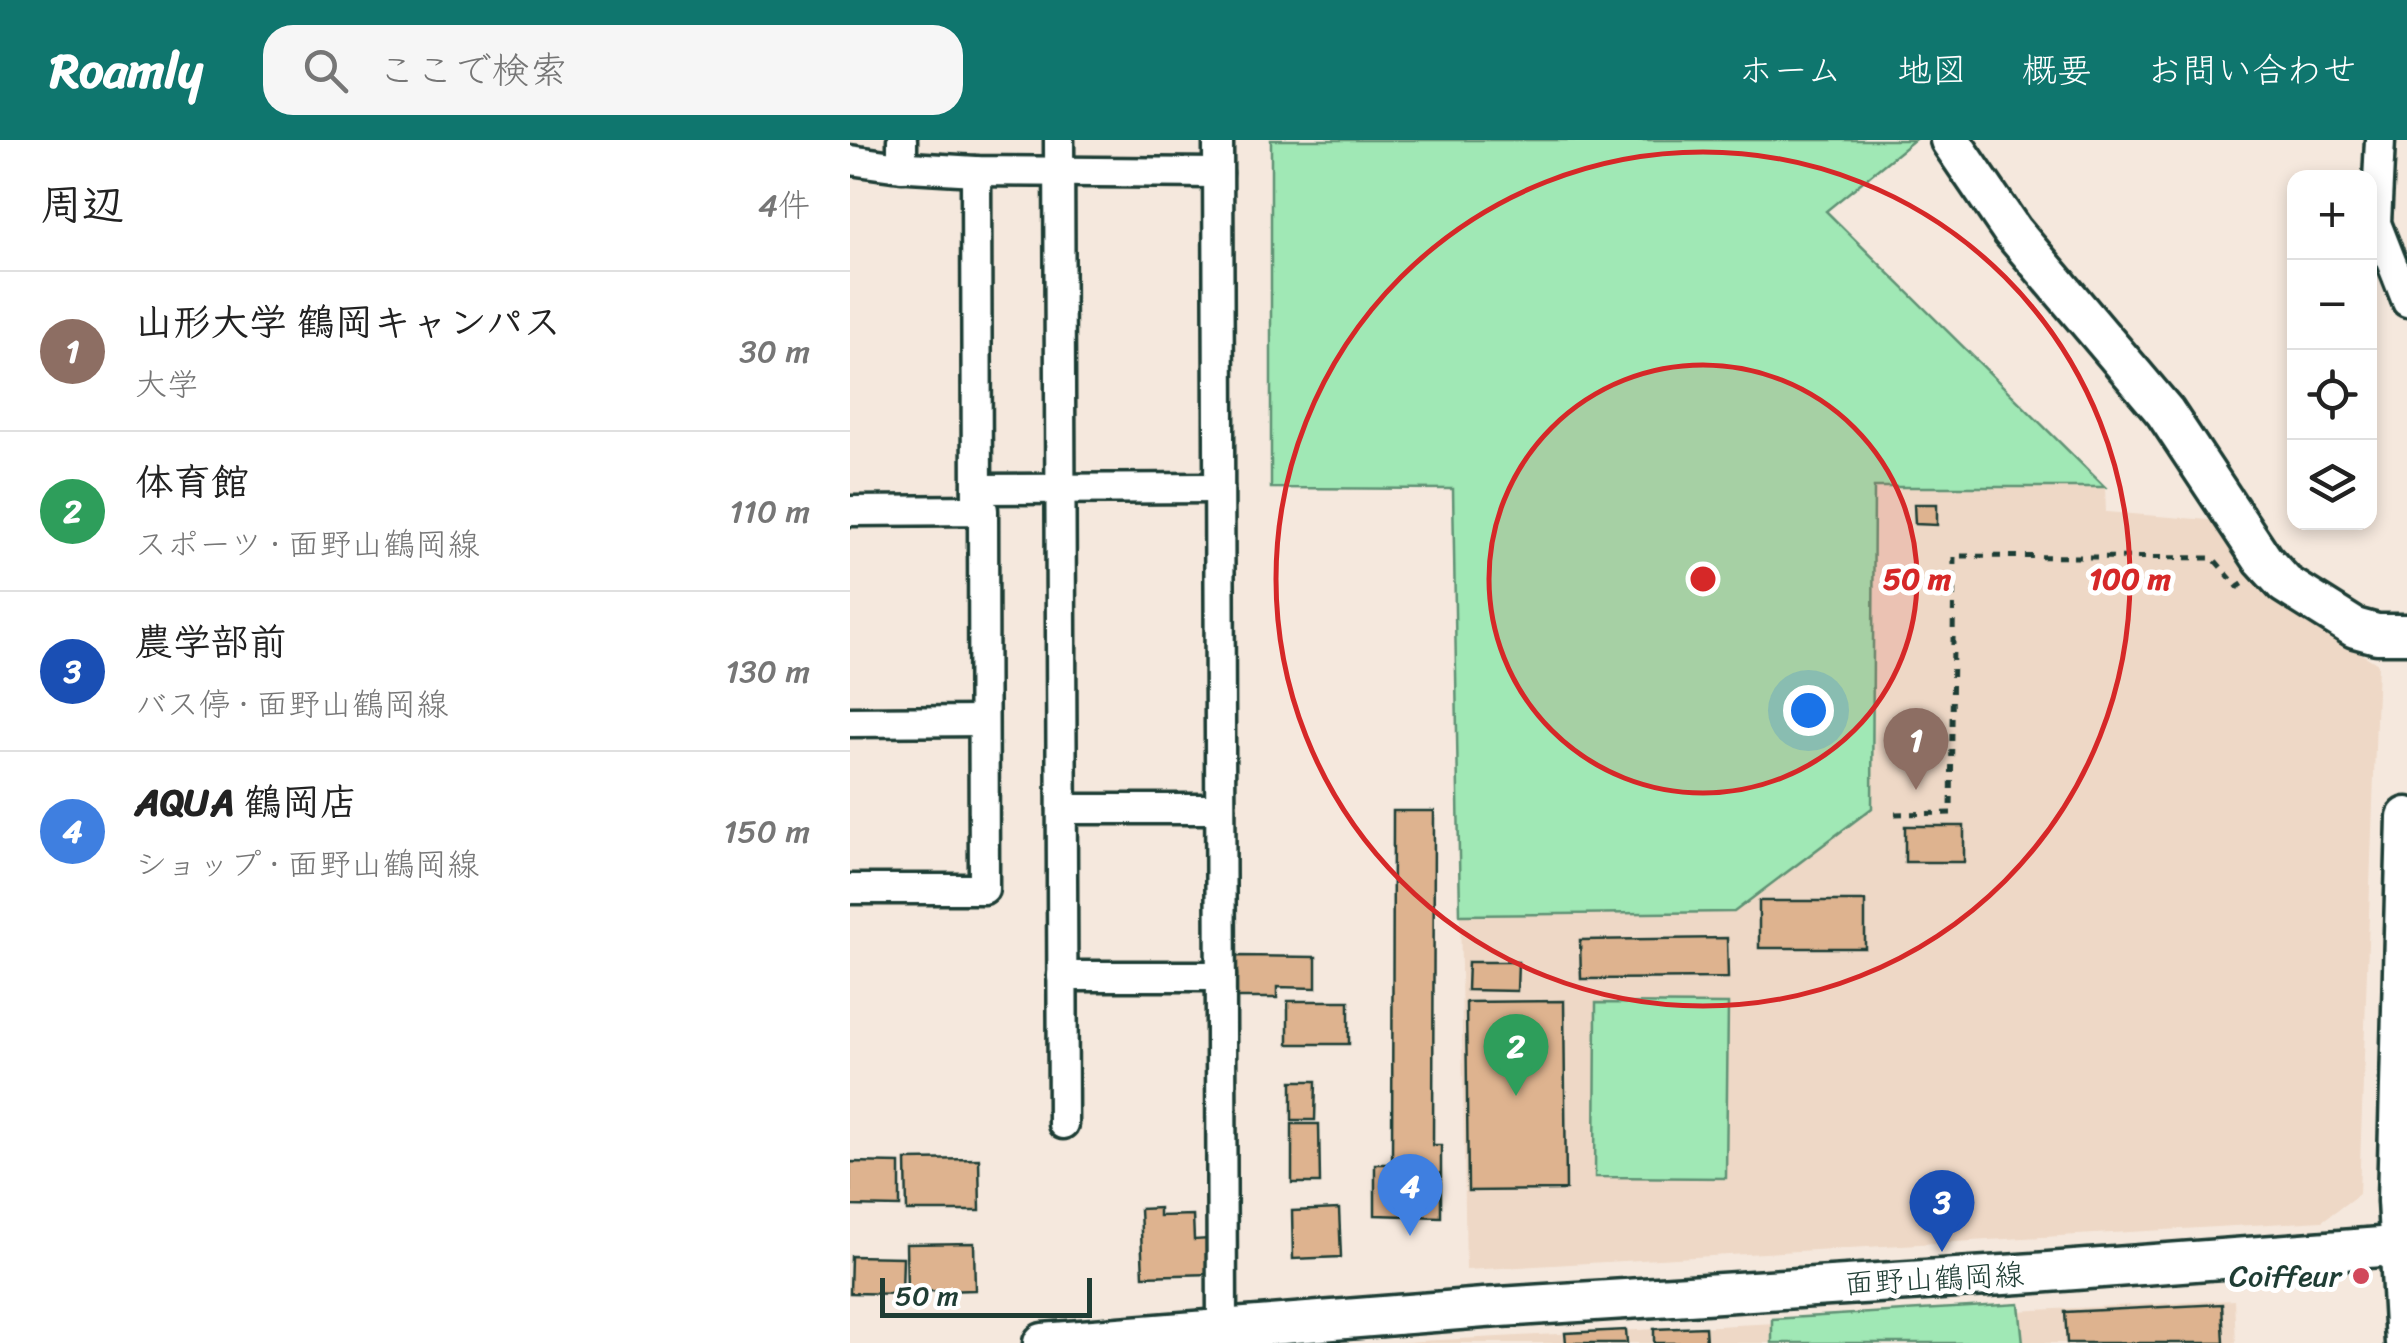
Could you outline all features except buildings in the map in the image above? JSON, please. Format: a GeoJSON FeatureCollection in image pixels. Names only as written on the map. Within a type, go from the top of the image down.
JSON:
{"type":"FeatureCollection","features":[{"type":"Feature","properties":{"kind":"main road"},"geometry":{"type":"LineString","coordinates":[[1950,140],[2012,231],[2164,412],[2270,568],[2300,597],[2355,628],[2377,634],[2407,634]]}},
{"type":"Feature","properties":{"kind":"main road"},"geometry":{"type":"LineString","coordinates":[[2404,1343],[2407,817]]}},
{"type":"Feature","properties":{"kind":"main road","name":"面野山鶴岡線"},"geometry":{"type":"LineString","coordinates":[[1043,1343],[2403,1245]]}},
{"type":"Feature","properties":{"kind":"street"},"geometry":{"type":"LineString","coordinates":[[1059,140],[1063,1124]]}},
{"type":"Feature","properties":{"kind":"street"},"geometry":{"type":"LineString","coordinates":[[1218,140],[1222,1328]]}},
{"type":"Feature","properties":{"kind":"street"},"geometry":{"type":"LineString","coordinates":[[2380,140],[2376,223],[2407,302]]}},
{"type":"Feature","properties":{"kind":"street"},"geometry":{"type":"LineString","coordinates":[[850,160],[902,154],[976,171],[1218,173]]}},
{"type":"Feature","properties":{"kind":"street"},"geometry":{"type":"LineString","coordinates":[[850,890],[984,889],[976,171]]}},
{"type":"Feature","properties":{"kind":"street"},"geometry":{"type":"LineString","coordinates":[[850,510],[1060,489],[1219,488]]}},
{"type":"Feature","properties":{"kind":"street"},"geometry":{"type":"LineString","coordinates":[[850,722],[983,721]]}},
{"type":"Feature","properties":{"kind":"street"},"geometry":{"type":"LineString","coordinates":[[1062,810],[1220,809]]}},
{"type":"Feature","properties":{"kind":"street"},"geometry":{"type":"LineString","coordinates":[[1062,976],[1220,976]]}},
{"type":"Feature","properties":{"kind":"path"},"geometry":{"type":"LineString","coordinates":[[1895,814],[1952,813],[1954,556],[2212,558],[2238,586],[2270,568]]}},
{"type":"Feature","properties":{"kind":"shaded area"},"geometry":{"type":"Polygon","coordinates":[[[1453,487],[2105,487],[2106,512],[2222,521],[2278,602],[2378,664],[2359,1194],[2322,1221],[1466,1270],[1453,487]]]}},
{"type":"Feature","properties":{"kind":"shaded area"},"geometry":{"type":"Polygon","coordinates":[[[2234,1300],[2236,1343],[1399,1343],[1420,1341],[2234,1300]]]}},
{"type":"Feature","properties":{"kind":"green space"},"geometry":{"type":"Polygon","coordinates":[[[1271,140],[1914,140],[1826,211],[2105,487],[1874,487],[1872,808],[1734,912],[1460,915],[1453,489],[1271,488],[1271,140]]]}},
{"type":"Feature","properties":{"kind":"green space"},"geometry":{"type":"Polygon","coordinates":[[[1596,1003],[1728,1004],[1726,1178],[1595,1177],[1596,1003]]]}},
{"type":"Feature","properties":{"kind":"green space"},"geometry":{"type":"Polygon","coordinates":[[[2019,1304],[2023,1343],[1772,1343],[1772,1319],[2019,1304]]]}},
{"type":"Feature","properties":{"kind":"place","name":"山形大学 鶴岡キャンパス"},"geometry":{"type":"Point","coordinates":[1916,790]}},
{"type":"Feature","properties":{"kind":"place","name":"体育館"},"geometry":{"type":"Point","coordinates":[1516,1096]}},
{"type":"Feature","properties":{"kind":"place","name":"AQUA 鶴岡店"},"geometry":{"type":"Point","coordinates":[1410,1236]}},
{"type":"Feature","properties":{"kind":"place","name":"農学部前"},"geometry":{"type":"Point","coordinates":[1942,1252]}},
{"type":"Feature","properties":{"kind":"place","name":"Coiffeur"},"geometry":{"type":"Point","coordinates":[2361,1276]}}]}
